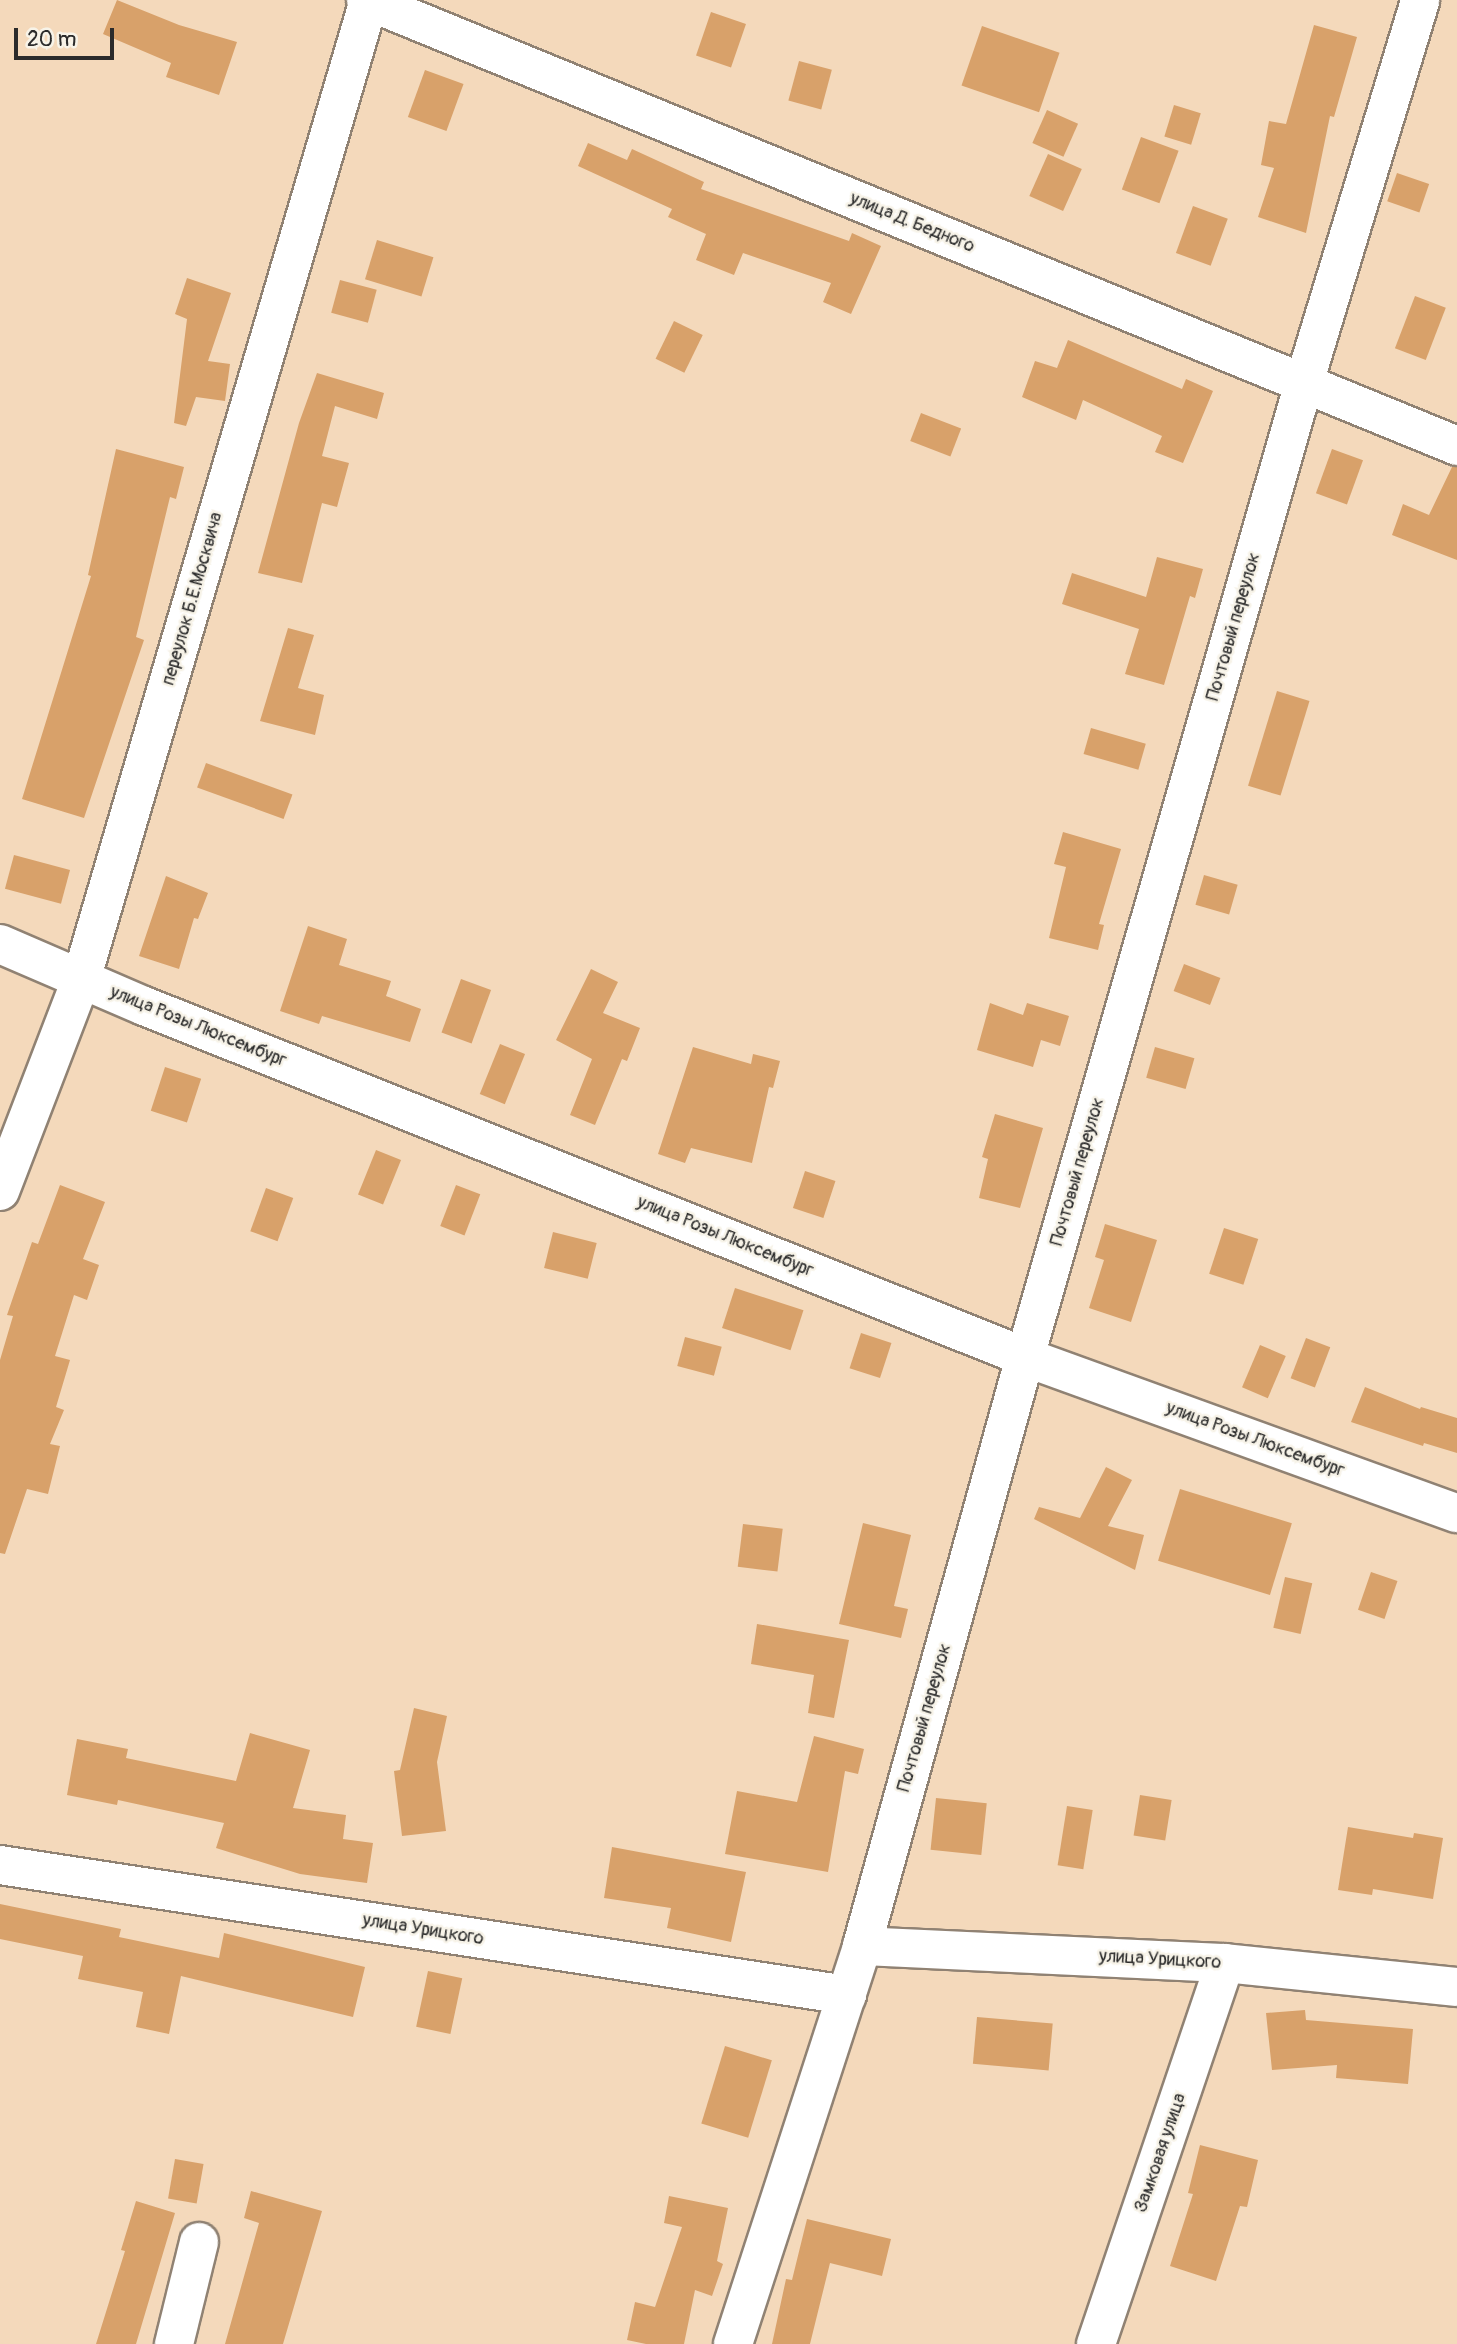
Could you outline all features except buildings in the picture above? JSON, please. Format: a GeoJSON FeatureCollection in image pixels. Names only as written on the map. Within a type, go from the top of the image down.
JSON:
{"type":"FeatureCollection","features":[{"type":"Feature","properties":{"kind":"street","name":"улица Д. Бедного"},"geometry":{"type":"LineString","coordinates":[[368,0],[1457,446]]}},
{"type":"Feature","properties":{"kind":"street","name":"переулок Б.Е.Москвича"},"geometry":{"type":"LineString","coordinates":[[0,1191],[81,980],[368,0]]}},
{"type":"Feature","properties":{"kind":"street","name":"Почтовый переулок"},"geometry":{"type":"LineString","coordinates":[[733,2344],[862,1946],[1025,1357],[1304,383],[1420,0]]}},
{"type":"Feature","properties":{"kind":"street","name":"улица Розы Люксембург"},"geometry":{"type":"LineString","coordinates":[[0,944],[81,980],[1025,1357],[1457,1513]]}},
{"type":"Feature","properties":{"kind":"street","name":"улица Урицкого"},"geometry":{"type":"LineString","coordinates":[[0,1865],[847,1995]]}},
{"type":"Feature","properties":{"kind":"street","name":"улица Урицкого"},"geometry":{"type":"LineString","coordinates":[[862,1946],[1225,1963],[1457,1987]]}},
{"type":"Feature","properties":{"kind":"street","name":"Замковая улица"},"geometry":{"type":"LineString","coordinates":[[1096,2344],[1225,1963]]}},
{"type":"Feature","properties":{"kind":"street"},"geometry":{"type":"LineString","coordinates":[[174,2344],[199,2242]]}}]}
